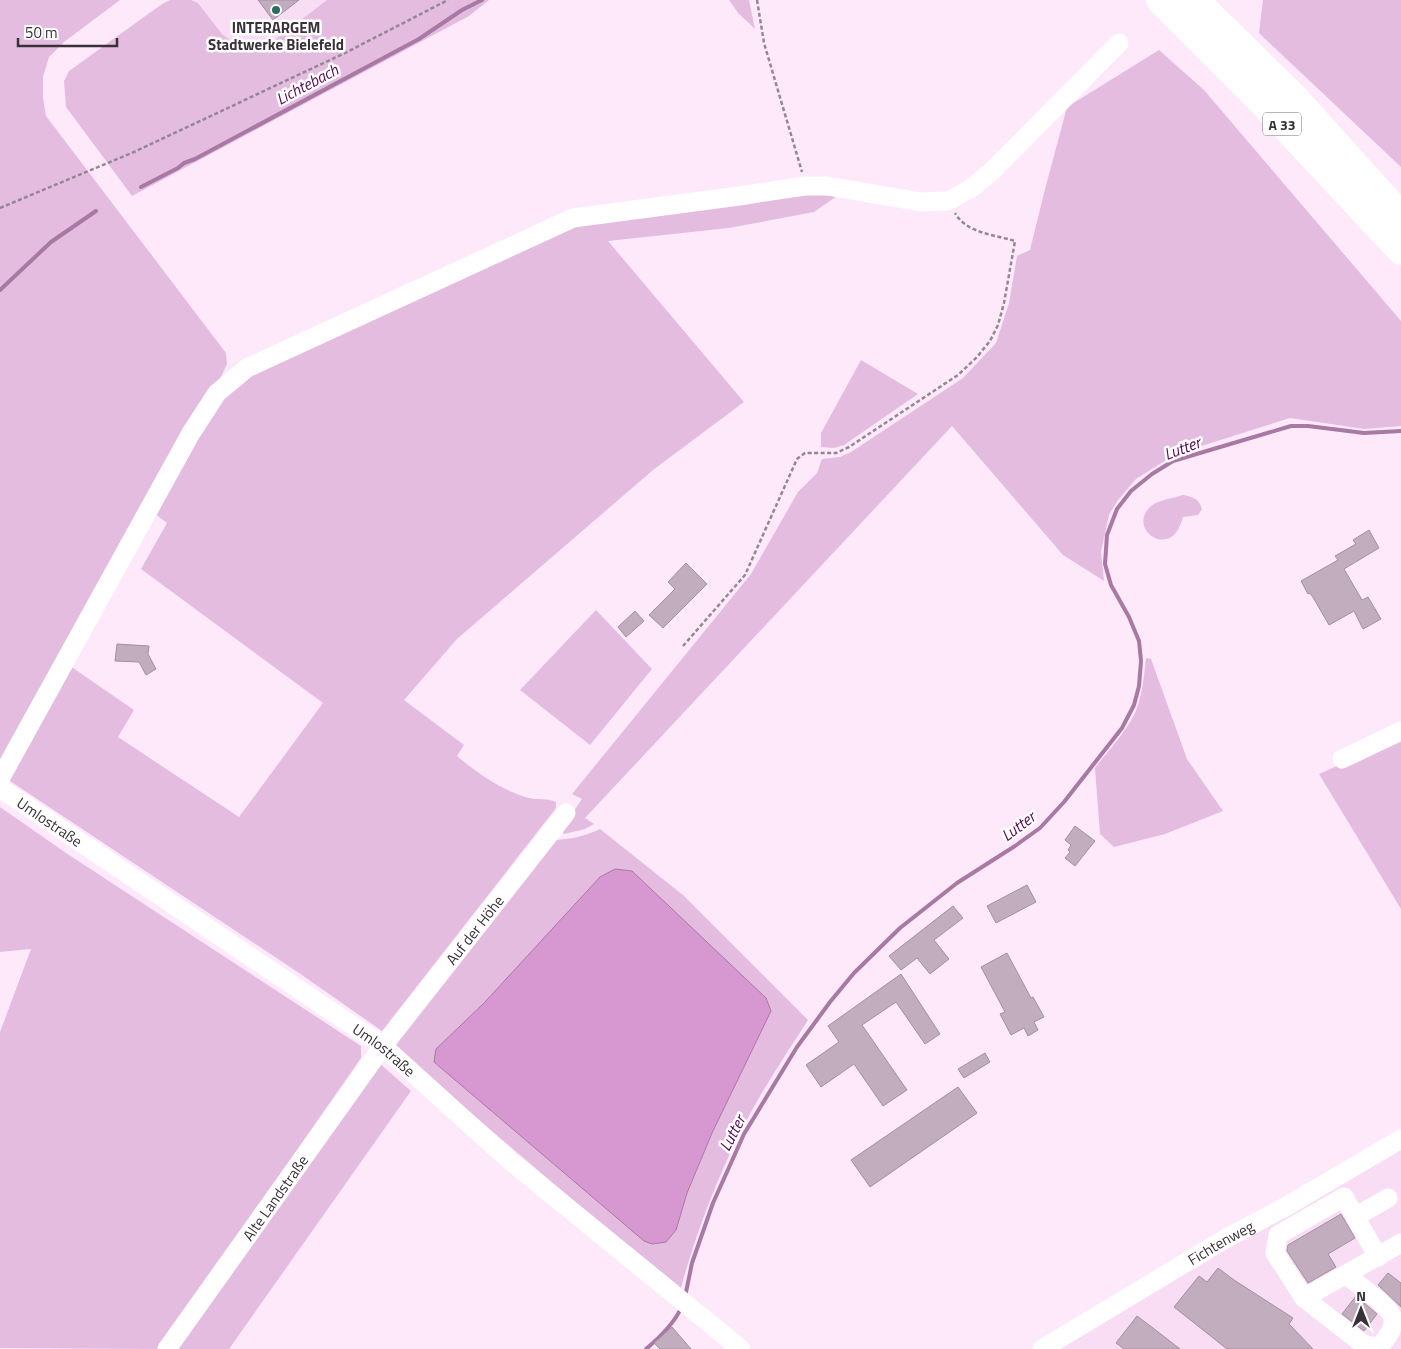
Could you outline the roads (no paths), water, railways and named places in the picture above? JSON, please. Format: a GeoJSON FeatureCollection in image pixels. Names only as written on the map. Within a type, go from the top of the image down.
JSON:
{"type":"FeatureCollection","features":[{"type":"Feature","properties":{"kind":"highway","name":"A 33"},"geometry":{"type":"LineString","coordinates":[[1160,0],[1260,100],[1401,251]]}},
{"type":"Feature","properties":{"kind":"highway","name":"A 33"},"geometry":{"type":"LineString","coordinates":[[1195,0],[1295,98],[1401,216]]}},
{"type":"Feature","properties":{"kind":"street"},"geometry":{"type":"LineString","coordinates":[[0,779],[191,432],[217,393],[247,368],[573,218],[806,186],[827,186],[921,202],[948,201],[970,189],[991,172],[1119,43]]}},
{"type":"Feature","properties":{"kind":"street"},"geometry":{"type":"LineString","coordinates":[[1342,759],[1401,731]]}},
{"type":"Feature","properties":{"kind":"street","name":"Umlostraße"},"geometry":{"type":"LineString","coordinates":[[0,788],[383,1046],[508,1159],[741,1349]]}},
{"type":"Feature","properties":{"kind":"street","name":"Auf der Höhe"},"geometry":{"type":"LineString","coordinates":[[383,1046],[566,812]]}},
{"type":"Feature","properties":{"kind":"street","name":"Alte Landstraße"},"geometry":{"type":"LineString","coordinates":[[167,1349],[383,1046]]}},
{"type":"Feature","properties":{"kind":"street","name":"Fichtenweg"},"geometry":{"type":"LineString","coordinates":[[1042,1349],[1225,1239],[1288,1206],[1401,1139]]}},
{"type":"Feature","properties":{"kind":"street"},"geometry":{"type":"LineString","coordinates":[[1346,1275],[1390,1309],[1393,1318],[1393,1328],[1381,1345],[1374,1347],[1363,1344],[1304,1298],[1274,1253],[1278,1234],[1344,1197],[1378,1257]]}},
{"type":"Feature","properties":{"kind":"street"},"geometry":{"type":"LineString","coordinates":[[1355,1217],[1388,1198]]}},
{"type":"Feature","properties":{"kind":"street"},"geometry":{"type":"LineString","coordinates":[[1288,1206],[1298,1223]]}},
{"type":"Feature","properties":{"kind":"street"},"geometry":{"type":"LineString","coordinates":[[1304,1298],[1401,1243]]}},
{"type":"Feature","properties":{"kind":"waterway","name":"Lichtebach"},"geometry":{"type":"LineString","coordinates":[[141,187],[419,39],[462,10],[482,0]]}},
{"type":"Feature","properties":{"kind":"waterway","name":"Lichtebach"},"geometry":{"type":"LineString","coordinates":[[0,290],[51,242],[96,211]]}},
{"type":"Feature","properties":{"kind":"waterway","name":"Lutter"},"geometry":{"type":"LineString","coordinates":[[685,1297],[692,1263],[713,1203],[744,1134],[797,1047],[830,1002],[854,973],[900,928],[957,883],[1040,828],[1064,802],[1122,728],[1134,705],[1139,686],[1141,661],[1139,641],[1129,617],[1111,585],[1105,564],[1107,535],[1117,509],[1131,491],[1152,474],[1173,461],[1291,426],[1308,426],[1364,433],[1401,431]]}},
{"type":"Feature","properties":{"kind":"waterway","name":"Lutter"},"geometry":{"type":"LineString","coordinates":[[646,1349],[670,1325],[681,1308]]}},
{"type":"Feature","properties":{"kind":"place","name":"INTERARGEM Stadtwerke Bielefeld"},"geometry":{"type":"Point","coordinates":[276,10]}}]}
